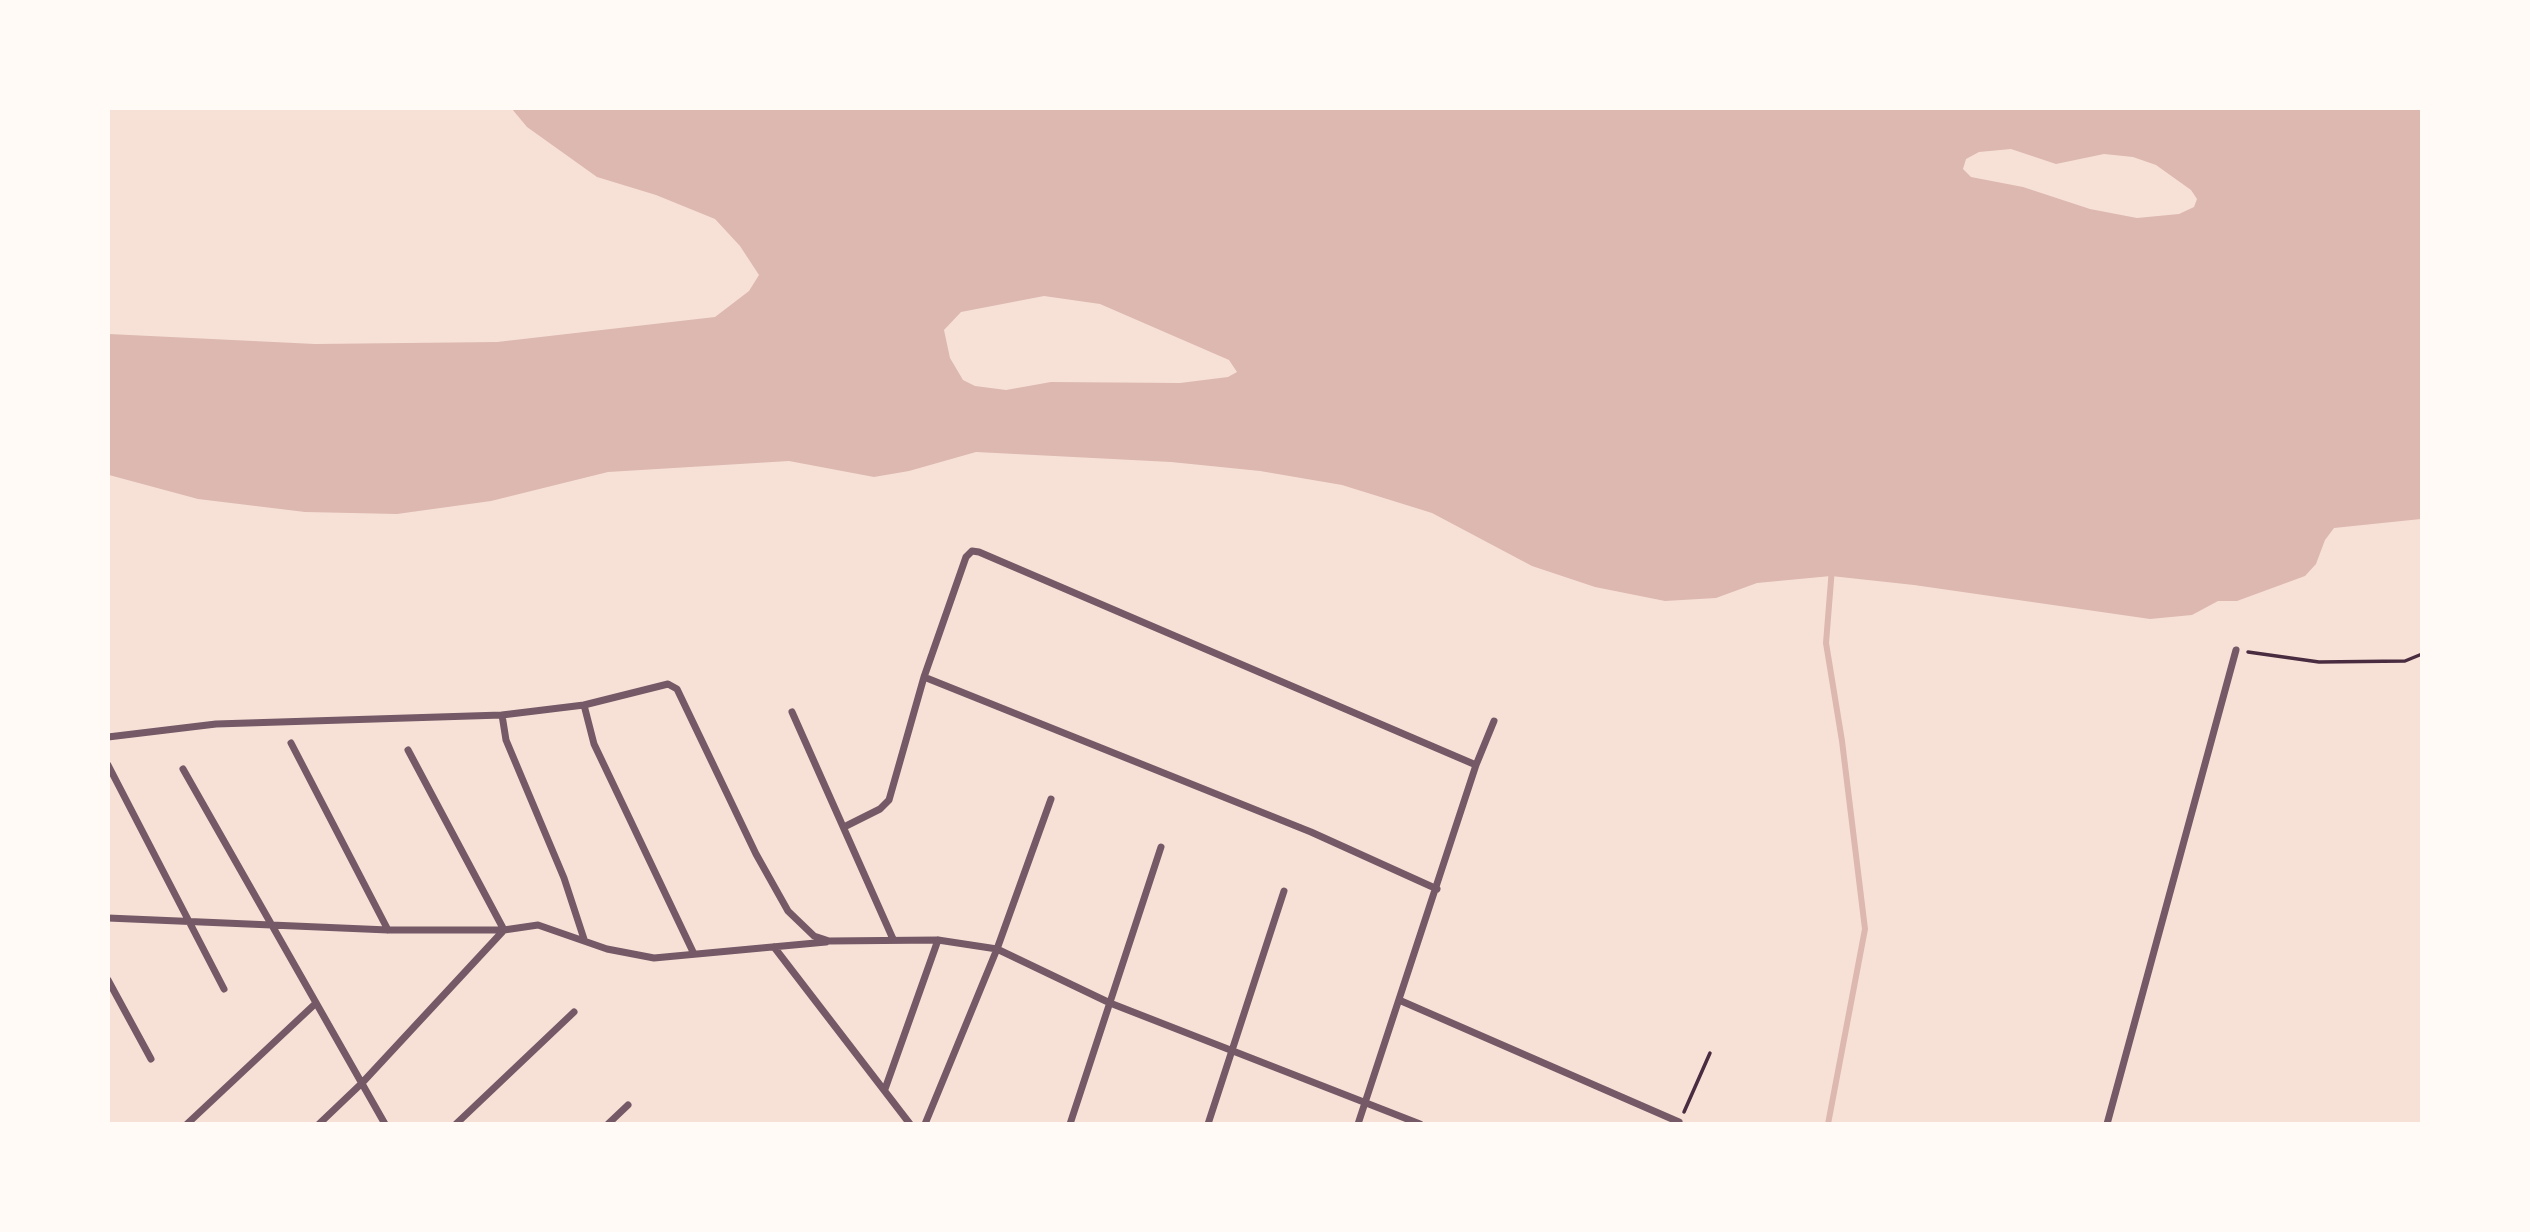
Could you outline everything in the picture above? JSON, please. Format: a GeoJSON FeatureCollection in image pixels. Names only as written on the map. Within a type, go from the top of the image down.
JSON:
{"type":"FeatureCollection","features":[{"type":"Feature","properties":{"kind":"street"},"geometry":{"type":"LineString","coordinates":[[844,827],[880,809],[888,800],[924,677],[965,557],[972,551],[1476,765]]}},
{"type":"Feature","properties":{"kind":"street"},"geometry":{"type":"LineString","coordinates":[[2107,1124],[2236,650]]}},
{"type":"Feature","properties":{"kind":"street"},"geometry":{"type":"LineString","coordinates":[[924,677],[1311,832],[1437,889]]}},
{"type":"Feature","properties":{"kind":"street"},"geometry":{"type":"LineString","coordinates":[[108,737],[216,724],[502,715],[584,705],[655,685],[668,684],[677,689],[756,854],[788,911],[799,925],[829,941]]}},
{"type":"Feature","properties":{"kind":"street"},"geometry":{"type":"LineString","coordinates":[[584,705],[594,744],[694,954]]}},
{"type":"Feature","properties":{"kind":"street"},"geometry":{"type":"LineString","coordinates":[[792,712],[893,939]]}},
{"type":"Feature","properties":{"kind":"street"},"geometry":{"type":"LineString","coordinates":[[502,715],[506,740],[564,878],[583,939]]}},
{"type":"Feature","properties":{"kind":"street"},"geometry":{"type":"LineString","coordinates":[[1358,1124],[1476,765],[1494,721]]}},
{"type":"Feature","properties":{"kind":"street"},"geometry":{"type":"LineString","coordinates":[[291,743],[388,930]]}},
{"type":"Feature","properties":{"kind":"street"},"geometry":{"type":"LineString","coordinates":[[408,750],[504,930]]}},
{"type":"Feature","properties":{"kind":"street"},"geometry":{"type":"LineString","coordinates":[[108,765],[224,989]]}},
{"type":"Feature","properties":{"kind":"street"},"geometry":{"type":"LineString","coordinates":[[183,769],[385,1124]]}},
{"type":"Feature","properties":{"kind":"street"},"geometry":{"type":"LineString","coordinates":[[925,1124],[997,949],[1051,799]]}},
{"type":"Feature","properties":{"kind":"street"},"geometry":{"type":"LineString","coordinates":[[1070,1124],[1161,846]]}},
{"type":"Feature","properties":{"kind":"street"},"geometry":{"type":"LineString","coordinates":[[1208,1124],[1284,891]]}},
{"type":"Feature","properties":{"kind":"street"},"geometry":{"type":"LineString","coordinates":[[108,918],[388,930],[504,930],[538,925],[607,949],[654,958],[829,941],[893,939],[938,940],[997,949],[1110,1003],[1420,1124]]}},
{"type":"Feature","properties":{"kind":"street"},"geometry":{"type":"LineString","coordinates":[[318,1124],[362,1083],[504,930]]}},
{"type":"Feature","properties":{"kind":"street"},"geometry":{"type":"LineString","coordinates":[[885,1089],[938,940]]}},
{"type":"Feature","properties":{"kind":"street"},"geometry":{"type":"LineString","coordinates":[[774,947],[910,1124]]}},
{"type":"Feature","properties":{"kind":"street"},"geometry":{"type":"LineString","coordinates":[[108,980],[151,1059]]}},
{"type":"Feature","properties":{"kind":"street"},"geometry":{"type":"LineString","coordinates":[[1399,1000],[1679,1122]]}},
{"type":"Feature","properties":{"kind":"street"},"geometry":{"type":"LineString","coordinates":[[187,1124],[316,1003]]}},
{"type":"Feature","properties":{"kind":"street"},"geometry":{"type":"LineString","coordinates":[[456,1124],[574,1013]]}},
{"type":"Feature","properties":{"kind":"street"},"geometry":{"type":"LineString","coordinates":[[608,1124],[628,1105]]}},
{"type":"Feature","properties":{"kind":"path"},"geometry":{"type":"LineString","coordinates":[[2236,650],[2319,662],[2405,661],[2421,653]]}},
{"type":"Feature","properties":{"kind":"path"},"geometry":{"type":"LineString","coordinates":[[1679,1122],[1710,1053]]}},
{"type":"Feature","properties":{"kind":"shaded area"},"geometry":{"type":"Polygon","coordinates":[[[512,109],[2421,109],[2421,519],[2334,528],[2325,540],[2316,564],[2305,576],[2237,601],[2218,601],[2192,615],[2150,619],[1914,585],[1831,576],[1757,583],[1716,598],[1665,601],[1595,587],[1532,566],[1432,513],[1342,485],[1260,471],[1171,462],[976,452],[909,471],[874,477],[789,461],[608,472],[491,501],[397,514],[305,512],[198,499],[109,475],[109,334],[315,344],[497,342],[715,317],[749,291],[759,275],[740,246],[715,219],[656,195],[597,177],[527,127],[512,109]],[[2011,149],[1979,152],[1966,159],[1963,169],[1971,177],[2023,187],[2090,209],[2137,218],[2179,214],[2194,207],[2197,199],[2191,190],[2156,165],[2133,157],[2104,154],[2056,164],[2011,149]],[[1044,296],[961,312],[944,330],[950,358],[963,380],[975,386],[1006,390],[1051,382],[1180,383],[1228,377],[1237,372],[1229,360],[1100,304],[1044,296]]]}},
{"type":"Feature","properties":{"kind":"waterway"},"geometry":{"type":"LineString","coordinates":[[1828,1124],[1865,929],[1842,741],[1826,643],[1832,568]]}}]}
